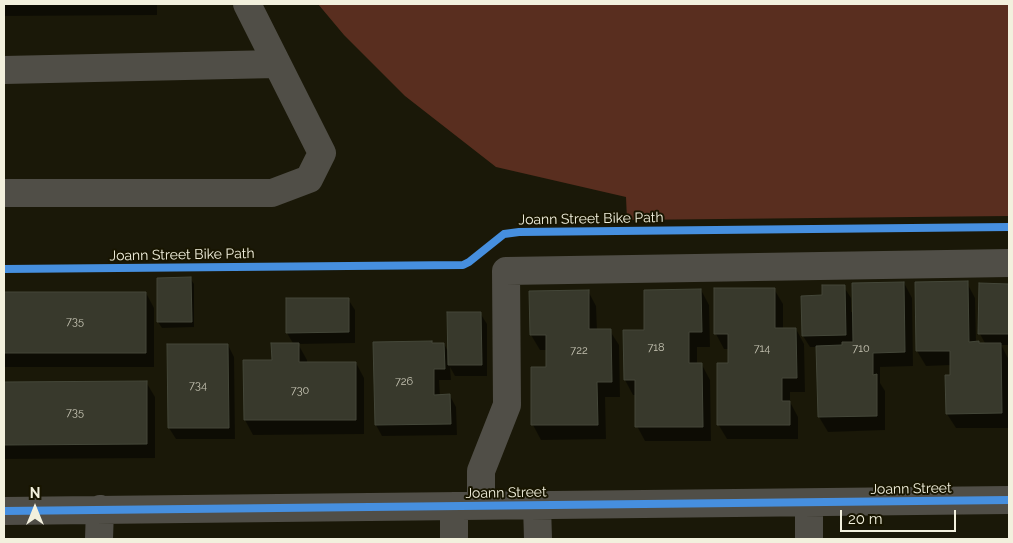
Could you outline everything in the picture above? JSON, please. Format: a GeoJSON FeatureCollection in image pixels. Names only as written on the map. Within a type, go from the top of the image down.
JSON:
{"type":"FeatureCollection","features":[{"type":"Feature","properties":{"kind":"street"},"geometry":{"type":"LineString","coordinates":[[4,193],[272,193],[309,179],[322,153],[247,4]]}},
{"type":"Feature","properties":{"kind":"street"},"geometry":{"type":"LineString","coordinates":[[4,70],[276,64]]}},
{"type":"Feature","properties":{"kind":"street"},"geometry":{"type":"LineString","coordinates":[[481,506],[481,471],[507,405],[506,270],[1009,263]]}},
{"type":"Feature","properties":{"kind":"street","name":"Joann Street"},"geometry":{"type":"LineString","coordinates":[[4,510],[1009,500]]}},
{"type":"Feature","properties":{"kind":"street"},"geometry":{"type":"LineString","coordinates":[[809,503],[809,539]]}},
{"type":"Feature","properties":{"kind":"street"},"geometry":{"type":"LineString","coordinates":[[537,505],[538,539]]}},
{"type":"Feature","properties":{"kind":"street"},"geometry":{"type":"LineString","coordinates":[[454,506],[454,539]]}},
{"type":"Feature","properties":{"kind":"street"},"geometry":{"type":"LineString","coordinates":[[99,539],[100,509]]}},
{"type":"Feature","properties":{"kind":"shaded area"},"geometry":{"type":"Polygon","coordinates":[[[318,4],[1009,4],[1009,216],[627,220],[626,197],[496,167],[405,96],[344,35],[318,4]]]}},
{"type":"Feature","properties":{"kind":"building"},"geometry":{"type":"Polygon","coordinates":[[[191,277],[192,322],[157,322],[157,278],[191,277]]]}},
{"type":"Feature","properties":{"kind":"building"},"geometry":{"type":"Polygon","coordinates":[[[968,281],[969,342],[1001,343],[1002,413],[946,414],[945,375],[950,375],[950,351],[916,351],[915,282],[968,281]]]}},
{"type":"Feature","properties":{"kind":"building"},"geometry":{"type":"Polygon","coordinates":[[[904,282],[905,352],[873,353],[873,375],[877,374],[877,416],[818,417],[816,346],[842,345],[842,342],[853,342],[852,283],[904,282]]]}},
{"type":"Feature","properties":{"kind":"building"},"geometry":{"type":"Polygon","coordinates":[[[979,283],[1009,284],[1009,334],[978,334],[979,283]]]}},
{"type":"Feature","properties":{"kind":"building"},"geometry":{"type":"Polygon","coordinates":[[[822,285],[845,285],[846,335],[802,336],[801,296],[822,295],[822,285]]]}},
{"type":"Feature","properties":{"kind":"building"},"geometry":{"type":"Polygon","coordinates":[[[714,288],[775,288],[775,328],[796,328],[797,378],[782,378],[782,401],[790,401],[790,425],[717,425],[717,363],[728,363],[728,334],[714,334],[714,288]]]}},
{"type":"Feature","properties":{"kind":"building"},"geometry":{"type":"Polygon","coordinates":[[[701,289],[702,332],[689,332],[689,363],[702,363],[703,427],[635,427],[635,380],[624,380],[623,330],[644,330],[644,290],[701,289]]]}},
{"type":"Feature","properties":{"kind":"building"},"geometry":{"type":"Polygon","coordinates":[[[589,290],[589,329],[611,329],[612,382],[597,382],[598,425],[531,425],[531,367],[546,367],[546,335],[530,335],[529,291],[589,290]]]}},
{"type":"Feature","properties":{"kind":"building"},"geometry":{"type":"Polygon","coordinates":[[[4,292],[146,292],[146,353],[4,353],[4,292]]]}},
{"type":"Feature","properties":{"kind":"building"},"geometry":{"type":"Polygon","coordinates":[[[286,298],[349,298],[349,332],[286,333],[286,298]]]}},
{"type":"Feature","properties":{"kind":"building"},"geometry":{"type":"Polygon","coordinates":[[[447,312],[481,312],[482,365],[448,365],[447,312]]]}},
{"type":"Feature","properties":{"kind":"building"},"geometry":{"type":"Polygon","coordinates":[[[432,341],[432,343],[444,343],[445,369],[434,369],[434,395],[450,394],[451,424],[375,425],[373,342],[432,341]]]}},
{"type":"Feature","properties":{"kind":"building"},"geometry":{"type":"Polygon","coordinates":[[[271,343],[299,343],[299,362],[356,362],[356,420],[244,420],[243,360],[272,360],[271,343]]]}},
{"type":"Feature","properties":{"kind":"building"},"geometry":{"type":"Polygon","coordinates":[[[167,344],[228,344],[229,428],[168,428],[167,344]]]}},
{"type":"Feature","properties":{"kind":"building"},"geometry":{"type":"Polygon","coordinates":[[[147,381],[147,444],[4,445],[4,382],[147,381]]]}},
{"type":"Feature","properties":{"kind":"cycle path","name":"Joann Street Bike Path"},"geometry":{"type":"LineString","coordinates":[[4,269],[463,265],[504,234],[519,232],[1009,227]]}},
{"type":"Feature","properties":{"kind":"cycle path"},"geometry":{"type":"LineString","coordinates":[[4,511],[1009,500]]}}]}
